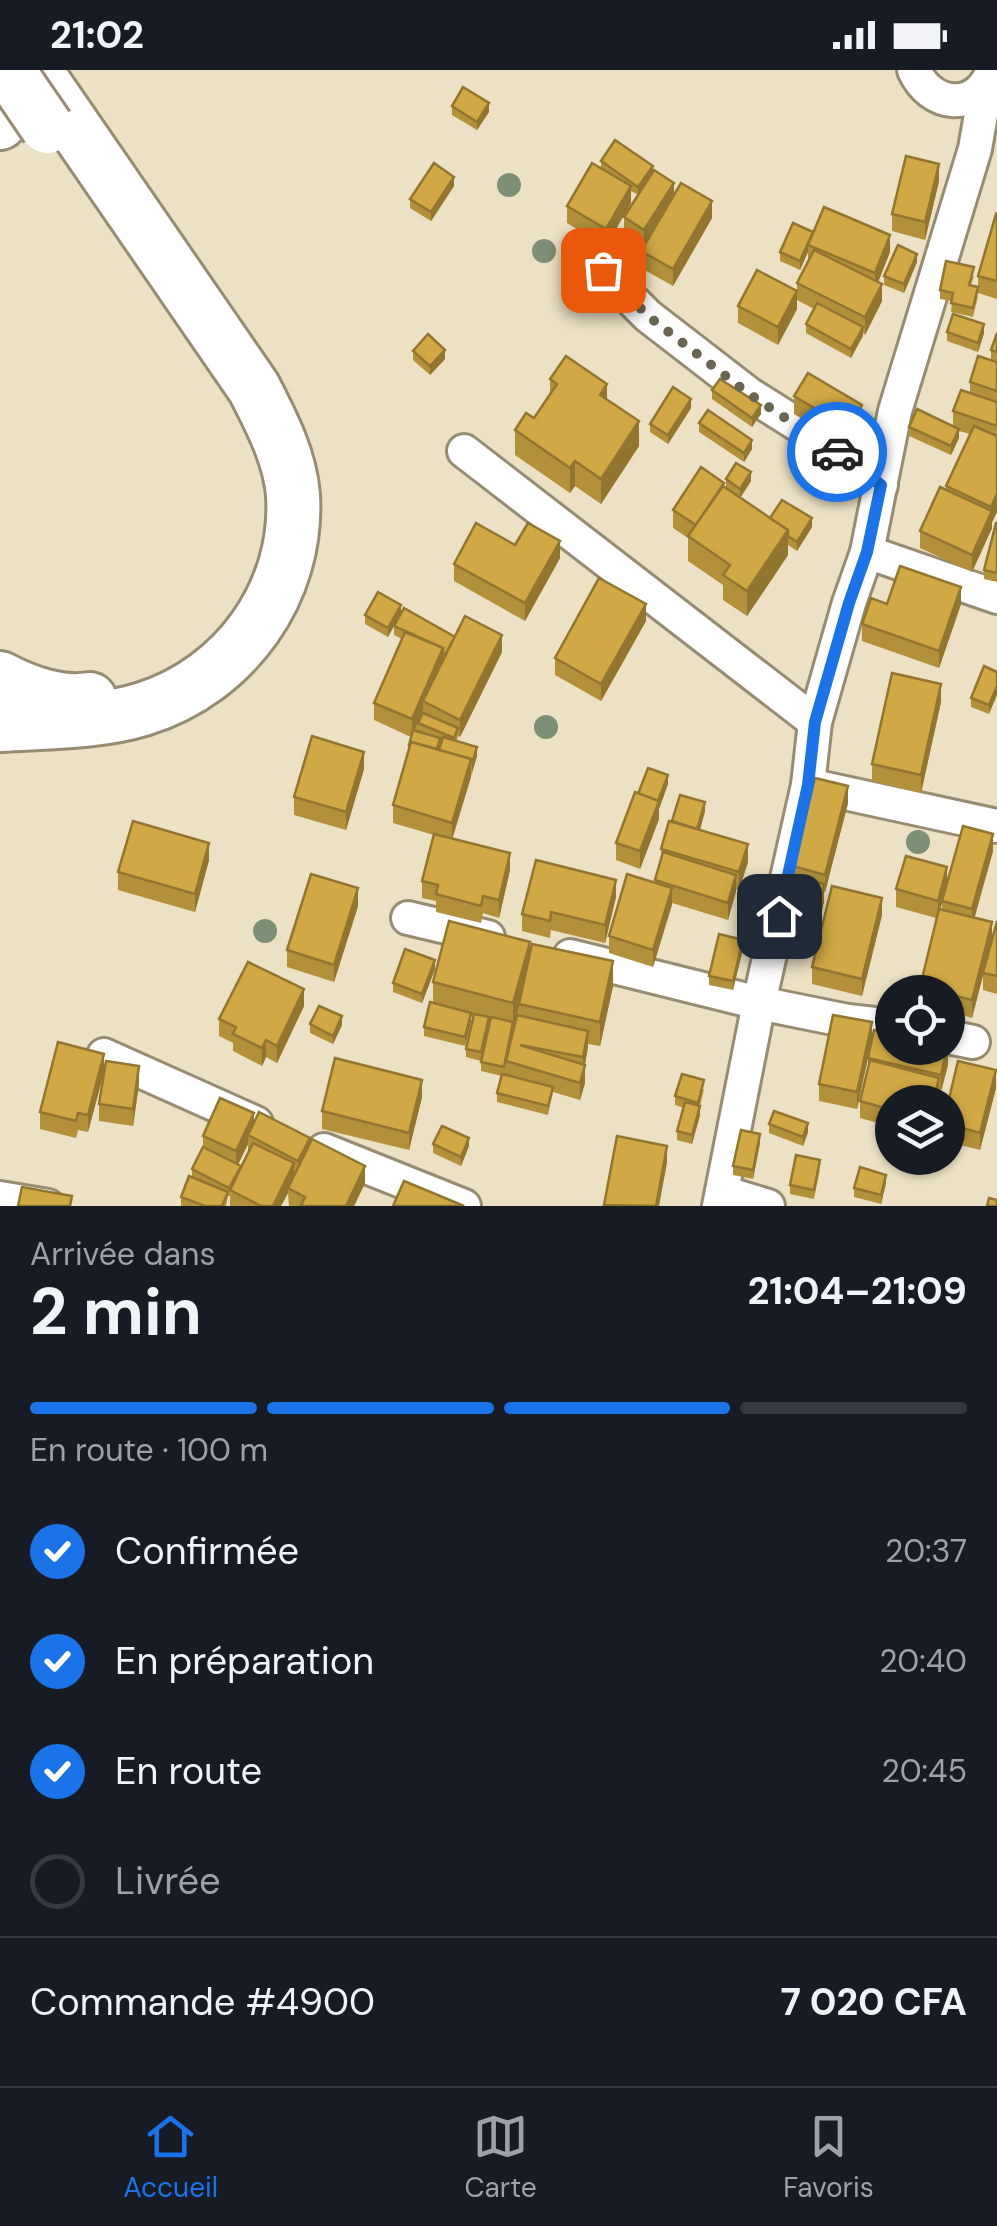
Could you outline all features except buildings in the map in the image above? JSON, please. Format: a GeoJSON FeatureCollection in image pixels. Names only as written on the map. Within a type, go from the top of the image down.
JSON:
{"type":"FeatureCollection","features":[{"type":"Feature","properties":{"kind":"highway"},"geometry":{"type":"LineString","coordinates":[[0,726],[71,710],[148,684],[196,661],[225,637],[257,581],[268,546],[271,508],[265,471],[250,430],[154,279],[8,70]]}},
{"type":"Feature","properties":{"kind":"highway"},"geometry":{"type":"LineString","coordinates":[[17,70],[36,107]]}},
{"type":"Feature","properties":{"kind":"highway"},"geometry":{"type":"LineString","coordinates":[[0,678],[50,697],[71,710]]}},
{"type":"Feature","properties":{"kind":"street"},"geometry":{"type":"LineString","coordinates":[[914,70],[923,87],[938,98],[955,101],[972,97],[989,78]]}},
{"type":"Feature","properties":{"kind":"street"},"geometry":{"type":"LineString","coordinates":[[768,1206],[721,1199],[808,785],[815,722],[867,552],[895,411],[986,151],[989,78]]}},
{"type":"Feature","properties":{"kind":"street"},"geometry":{"type":"LineString","coordinates":[[580,248],[648,316],[749,394],[819,438],[881,485]]}},
{"type":"Feature","properties":{"kind":"street"},"geometry":{"type":"LineString","coordinates":[[464,451],[815,722]]}},
{"type":"Feature","properties":{"kind":"street"},"geometry":{"type":"LineString","coordinates":[[867,552],[997,597]]}},
{"type":"Feature","properties":{"kind":"street"},"geometry":{"type":"LineString","coordinates":[[808,785],[997,826]]}},
{"type":"Feature","properties":{"kind":"street"},"geometry":{"type":"LineString","coordinates":[[408,918],[760,1003],[875,1024]]}},
{"type":"Feature","properties":{"kind":"street"},"geometry":{"type":"LineString","coordinates":[[104,1055],[464,1206]]}},
{"type":"Feature","properties":{"kind":"street"},"geometry":{"type":"LineString","coordinates":[[0,1198],[48,1206]]}},
{"type":"Feature","properties":{"kind":"way so far"},"geometry":{"type":"LineString","coordinates":[[603,270],[648,316],[749,394],[837,452]]}},
{"type":"Feature","properties":{"kind":"route"},"geometry":{"type":"LineString","coordinates":[[779,916],[808,785],[815,722],[867,552],[881,485],[837,452]]}}]}
